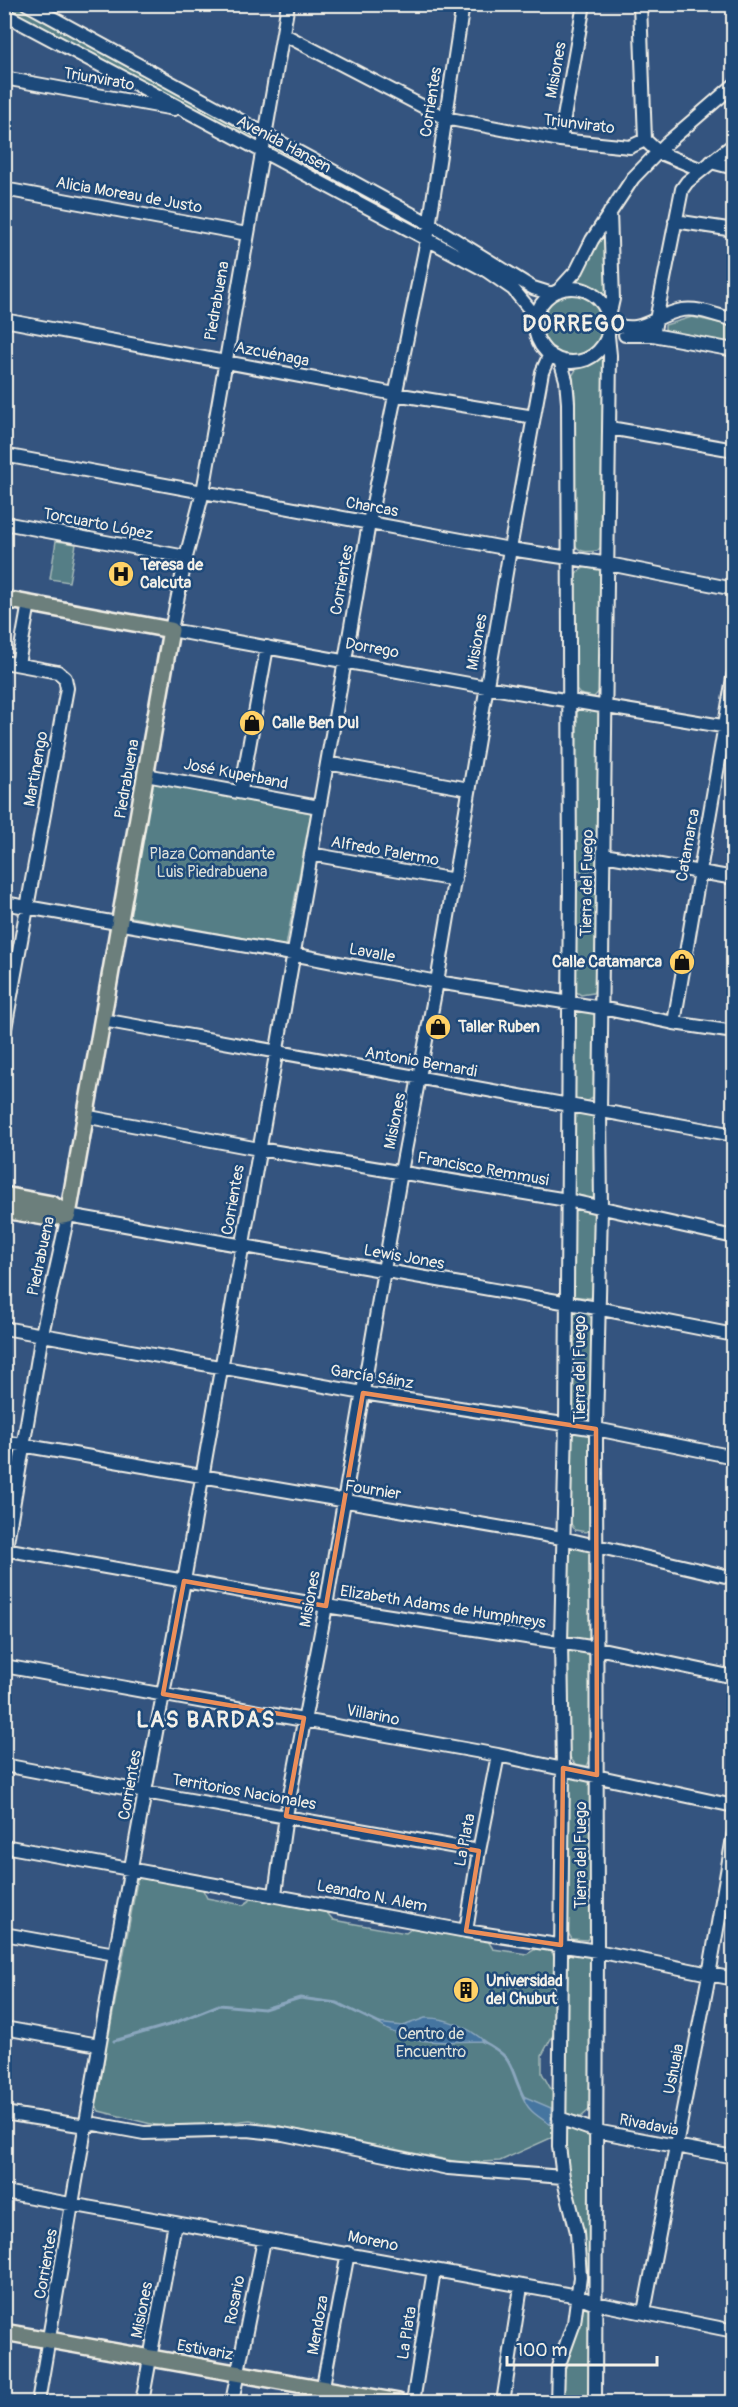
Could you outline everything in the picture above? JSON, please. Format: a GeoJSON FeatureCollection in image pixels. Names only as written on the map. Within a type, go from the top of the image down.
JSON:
{"type":"FeatureCollection","features":[{"type":"Feature","properties":{"kind":"main road","name":"Dorrego"},"geometry":{"type":"LineString","coordinates":[[4,599],[171,630]]}},
{"type":"Feature","properties":{"kind":"main road","name":"Piedrabuena"},"geometry":{"type":"LineString","coordinates":[[68,1215],[171,630]]}},
{"type":"Feature","properties":{"kind":"main road","name":"Lewis Jones"},"geometry":{"type":"LineString","coordinates":[[4,1195],[52,1204],[68,1215]]}},
{"type":"Feature","properties":{"kind":"main road","name":"Lewis Jones"},"geometry":{"type":"LineString","coordinates":[[4,1210],[50,1218],[68,1215]]}},
{"type":"Feature","properties":{"kind":"main road","name":"Estivariz"},"geometry":{"type":"LineString","coordinates":[[4,2332],[49,2345],[237,2379],[340,2403]]}},
{"type":"Feature","properties":{"kind":"main road","name":"Estivariz"},"geometry":{"type":"LineString","coordinates":[[4,2343],[49,2345]]}},
{"type":"Feature","properties":{"kind":"main road","name":"Estivariz"},"geometry":{"type":"LineString","coordinates":[[321,2397],[399,2403]]}},
{"type":"Feature","properties":{"kind":"street","name":"Avenida Hansen"},"geometry":{"type":"LineString","coordinates":[[27,4],[428,223],[533,288],[555,292]]}},
{"type":"Feature","properties":{"kind":"street","name":"Piedrabuena"},"geometry":{"type":"LineString","coordinates":[[171,630],[186,557],[203,492],[288,4]]}},
{"type":"Feature","properties":{"kind":"street","name":"Corrientes"},"geometry":{"type":"LineString","coordinates":[[38,2403],[115,1954],[163,1694],[369,523],[427,240],[463,4]]}},
{"type":"Feature","properties":{"kind":"street","name":"Misiones"},"geometry":{"type":"LineString","coordinates":[[561,140],[584,4]]}},
{"type":"Feature","properties":{"kind":"street"},"geometry":{"type":"LineString","coordinates":[[640,4],[645,140],[658,152],[707,166],[734,168]]}},
{"type":"Feature","properties":{"kind":"street","name":"Avenida Hansen"},"geometry":{"type":"LineString","coordinates":[[4,14],[487,271],[513,289],[536,317]]}},
{"type":"Feature","properties":{"kind":"street","name":"Triunvirato"},"geometry":{"type":"LineString","coordinates":[[283,34],[445,118],[561,140],[630,147],[645,140]]}},
{"type":"Feature","properties":{"kind":"street","name":"Triunvirato"},"geometry":{"type":"LineString","coordinates":[[4,78],[187,111]]}},
{"type":"Feature","properties":{"kind":"street"},"geometry":{"type":"LineString","coordinates":[[555,292],[579,289],[590,292],[599,299],[609,328],[597,352],[589,358],[579,361],[555,357],[538,338],[536,317],[539,308],[555,292],[577,270],[592,240],[633,178],[658,152],[734,85]]}},
{"type":"Feature","properties":{"kind":"street"},"geometry":{"type":"LineString","coordinates":[[653,334],[682,189],[687,182],[734,144]]}},
{"type":"Feature","properties":{"kind":"street","name":"Alicia Moreau de Justo"},"geometry":{"type":"LineString","coordinates":[[4,189],[247,234]]}},
{"type":"Feature","properties":{"kind":"street","name":"Tierra del Fuego"},"geometry":{"type":"LineString","coordinates":[[595,2403],[596,1429],[601,1208],[605,705],[609,564],[609,328],[613,299],[610,211]]}},
{"type":"Feature","properties":{"kind":"street"},"geometry":{"type":"LineString","coordinates":[[675,221],[734,230]]}},
{"type":"Feature","properties":{"kind":"street"},"geometry":{"type":"LineString","coordinates":[[609,328],[634,329],[680,310],[691,309],[734,320]]}},
{"type":"Feature","properties":{"kind":"street","name":"Azcuénaga"},"geometry":{"type":"LineString","coordinates":[[4,320],[394,394],[534,417]]}},
{"type":"Feature","properties":{"kind":"street"},"geometry":{"type":"LineString","coordinates":[[609,328],[631,336],[653,334],[734,350]]}},
{"type":"Feature","properties":{"kind":"street","name":"Misiones"},"geometry":{"type":"LineString","coordinates":[[275,1894],[286,1816],[326,1606],[401,1172],[420,1078],[542,372],[555,357]]}},
{"type":"Feature","properties":{"kind":"street","name":"Tierra del Fuego"},"geometry":{"type":"LineString","coordinates":[[555,357],[566,380],[568,402],[570,699],[566,1424],[561,1642],[563,1768],[559,2146],[563,2177],[580,2249],[578,2296],[574,2323],[558,2367],[557,2403]]}},
{"type":"Feature","properties":{"kind":"street"},"geometry":{"type":"LineString","coordinates":[[610,428],[734,450]]}},
{"type":"Feature","properties":{"kind":"street","name":"Charcas"},"geometry":{"type":"LineString","coordinates":[[4,455],[510,549],[609,564],[734,589]]}},
{"type":"Feature","properties":{"kind":"street","name":"Torcuarto López"},"geometry":{"type":"LineString","coordinates":[[4,523],[186,557]]}},
{"type":"Feature","properties":{"kind":"street"},"geometry":{"type":"LineString","coordinates":[[4,662],[18,664],[29,603]]}},
{"type":"Feature","properties":{"kind":"street","name":"Dorrego"},"geometry":{"type":"LineString","coordinates":[[171,630],[486,687],[570,699],[729,727]]}},
{"type":"Feature","properties":{"kind":"street"},"geometry":{"type":"LineString","coordinates":[[241,791],[267,646]]}},
{"type":"Feature","properties":{"kind":"street","name":"Martinengo"},"geometry":{"type":"LineString","coordinates":[[4,1034],[68,688],[64,678],[58,672],[18,664]]}},
{"type":"Feature","properties":{"kind":"street","name":"Catamarca"},"geometry":{"type":"LineString","coordinates":[[674,1023],[700,872],[729,727],[734,672]]}},
{"type":"Feature","properties":{"kind":"street"},"geometry":{"type":"LineString","coordinates":[[327,763],[469,789]]}},
{"type":"Feature","properties":{"kind":"street","name":"José Kuperband"},"geometry":{"type":"LineString","coordinates":[[146,775],[319,807]]}},
{"type":"Feature","properties":{"kind":"street","name":"Alfredo Palermo"},"geometry":{"type":"LineString","coordinates":[[310,854],[455,880]]}},
{"type":"Feature","properties":{"kind":"street"},"geometry":{"type":"LineString","coordinates":[[604,855],[734,878]]}},
{"type":"Feature","properties":{"kind":"street","name":"Lavalle"},"geometry":{"type":"LineString","coordinates":[[4,903],[437,982],[734,1032]]}},
{"type":"Feature","properties":{"kind":"street","name":"Antonio Bernardi"},"geometry":{"type":"LineString","coordinates":[[103,1020],[734,1134]]}},
{"type":"Feature","properties":{"kind":"street","name":"Francisco Remmusi"},"geometry":{"type":"LineString","coordinates":[[84,1116],[259,1149],[567,1200],[734,1237]]}},
{"type":"Feature","properties":{"kind":"street","name":"Piedrabuena"},"geometry":{"type":"LineString","coordinates":[[5,1553],[42,1334],[68,1215]]}},
{"type":"Feature","properties":{"kind":"street","name":"Lewis Jones"},"geometry":{"type":"LineString","coordinates":[[68,1215],[597,1308],[734,1335]]}},
{"type":"Feature","properties":{"kind":"street","name":"García Sáinz"},"geometry":{"type":"LineString","coordinates":[[4,1328],[363,1393],[596,1429],[734,1458]]}},
{"type":"Feature","properties":{"kind":"street","name":"Fournier"},"geometry":{"type":"LineString","coordinates":[[4,1442],[562,1538],[734,1578]]}},
{"type":"Feature","properties":{"kind":"street","name":"Elizabeth Adams de Humphreys"},"geometry":{"type":"LineString","coordinates":[[5,1553],[597,1648],[734,1677]]}},
{"type":"Feature","properties":{"kind":"street","name":"Villarino"},"geometry":{"type":"LineString","coordinates":[[4,1666],[304,1718],[498,1755],[734,1806]]}},
{"type":"Feature","properties":{"kind":"street","name":"La Plata"},"geometry":{"type":"LineString","coordinates":[[466,1930],[498,1755]]}},
{"type":"Feature","properties":{"kind":"street","name":"Territorios Nacionales"},"geometry":{"type":"LineString","coordinates":[[4,1765],[479,1851]]}},
{"type":"Feature","properties":{"kind":"street","name":"Ushuaia"},"geometry":{"type":"LineString","coordinates":[[644,2313],[734,1832]]}},
{"type":"Feature","properties":{"kind":"street","name":"Leandro N. Alem"},"geometry":{"type":"LineString","coordinates":[[4,1846],[466,1930],[597,1951],[734,1979]]}},
{"type":"Feature","properties":{"kind":"street"},"geometry":{"type":"LineString","coordinates":[[4,1934],[115,1954]]}},
{"type":"Feature","properties":{"kind":"street"},"geometry":{"type":"LineString","coordinates":[[4,2028],[99,2045]]}},
{"type":"Feature","properties":{"kind":"street"},"geometry":{"type":"LineString","coordinates":[[4,2113],[86,2126],[95,2124],[144,2133],[225,2129],[283,2134],[448,2168],[563,2177]]}},
{"type":"Feature","properties":{"kind":"street","name":"Rivadavia"},"geometry":{"type":"LineString","coordinates":[[559,2118],[596,2131],[734,2157]]}},
{"type":"Feature","properties":{"kind":"street","name":"Moreno"},"geometry":{"type":"LineString","coordinates":[[4,2192],[578,2296],[644,2313],[734,2331]]}},
{"type":"Feature","properties":{"kind":"street","name":"Misiones"},"geometry":{"type":"LineString","coordinates":[[142,2403],[175,2223]]}},
{"type":"Feature","properties":{"kind":"street","name":"Rosario"},"geometry":{"type":"LineString","coordinates":[[232,2403],[264,2240]]}},
{"type":"Feature","properties":{"kind":"street","name":"Mendoza"},"geometry":{"type":"LineString","coordinates":[[321,2397],[348,2253]]}},
{"type":"Feature","properties":{"kind":"street","name":"La Plata"},"geometry":{"type":"LineString","coordinates":[[413,2403],[434,2270]]}},
{"type":"Feature","properties":{"kind":"street"},"geometry":{"type":"LineString","coordinates":[[503,2403],[521,2287]]}},
{"type":"Feature","properties":{"kind":"highlighted area"},"geometry":{"type":"Polygon","coordinates":[[[363,1393],[596,1429],[597,1775],[563,1768],[561,1945],[466,1931],[479,1851],[286,1816],[304,1718],[163,1694],[184,1581],[326,1606],[363,1393]]]}},
{"type":"Feature","properties":{"kind":"green space"},"geometry":{"type":"Polygon","coordinates":[[[4,5],[18,5],[254,133],[253,139],[5,7],[4,5]]]}},
{"type":"Feature","properties":{"kind":"green space"},"geometry":{"type":"Polygon","coordinates":[[[276,145],[418,222],[416,228],[275,153],[273,148],[276,145]]]}},
{"type":"Feature","properties":{"kind":"green space"},"geometry":{"type":"Polygon","coordinates":[[[610,218],[607,306],[585,288],[568,285],[610,218]]]}},
{"type":"Feature","properties":{"kind":"green space"},"geometry":{"type":"Polygon","coordinates":[[[567,294],[579,294],[595,303],[602,313],[604,325],[602,337],[595,347],[579,356],[567,356],[556,351],[547,342],[542,331],[542,319],[547,308],[556,299],[567,294]]]}},
{"type":"Feature","properties":{"kind":"green space"},"geometry":{"type":"Polygon","coordinates":[[[692,317],[733,326],[733,343],[689,339],[665,329],[665,325],[692,317]]]}},
{"type":"Feature","properties":{"kind":"green space"},"geometry":{"type":"Polygon","coordinates":[[[605,354],[602,546],[597,551],[584,551],[575,545],[575,395],[572,376],[577,368],[605,354]]]}},
{"type":"Feature","properties":{"kind":"green space"},"geometry":{"type":"Polygon","coordinates":[[[56,541],[76,544],[69,582],[50,579],[56,541]]]}},
{"type":"Feature","properties":{"kind":"green space"},"geometry":{"type":"Polygon","coordinates":[[[587,566],[601,570],[603,576],[602,688],[594,697],[580,694],[575,689],[575,578],[577,572],[587,566]]]}},
{"type":"Feature","properties":{"kind":"green space"},"geometry":{"type":"Polygon","coordinates":[[[585,703],[601,718],[600,868],[583,873],[575,868],[577,710],[578,704],[585,703]]]}},
{"type":"Feature","properties":{"kind":"green space","name":"Plaza Comandante Luis Piedrabuena"},"geometry":{"type":"Polygon","coordinates":[[[152,782],[311,813],[286,946],[126,916],[152,782]]]}},
{"type":"Feature","properties":{"kind":"green space"},"geometry":{"type":"Polygon","coordinates":[[[597,879],[599,883],[596,988],[593,993],[581,995],[573,990],[575,885],[578,881],[597,879]]]}},
{"type":"Feature","properties":{"kind":"green space"},"geometry":{"type":"Polygon","coordinates":[[[576,1007],[594,1011],[597,1018],[595,1096],[588,1101],[576,1099],[573,1094],[574,1011],[576,1007]]]}},
{"type":"Feature","properties":{"kind":"green space"},"geometry":{"type":"Polygon","coordinates":[[[574,1107],[595,1115],[595,1200],[574,1194],[574,1107]]]}},
{"type":"Feature","properties":{"kind":"green space"},"geometry":{"type":"Polygon","coordinates":[[[585,1205],[595,1217],[593,1296],[590,1298],[572,1296],[572,1207],[585,1205]]]}},
{"type":"Feature","properties":{"kind":"green space"},"geometry":{"type":"Polygon","coordinates":[[[585,1311],[593,1320],[592,1421],[588,1424],[574,1421],[571,1417],[571,1313],[585,1311]]]}},
{"type":"Feature","properties":{"kind":"green space"},"geometry":{"type":"Polygon","coordinates":[[[577,1430],[588,1432],[591,1435],[592,1529],[586,1532],[575,1530],[569,1521],[571,1437],[577,1430]]]}},
{"type":"Feature","properties":{"kind":"green space"},"geometry":{"type":"Polygon","coordinates":[[[567,1543],[588,1548],[591,1552],[590,1638],[588,1641],[567,1637],[567,1543]]]}},
{"type":"Feature","properties":{"kind":"green space"},"geometry":{"type":"Polygon","coordinates":[[[571,1649],[587,1652],[589,1655],[591,1758],[587,1766],[575,1764],[568,1755],[566,1656],[571,1649]]]}},
{"type":"Feature","properties":{"kind":"green space"},"geometry":{"type":"Polygon","coordinates":[[[572,1777],[593,1782],[592,1932],[587,1940],[572,1939],[566,1930],[567,1782],[572,1777]]]}},
{"type":"Feature","properties":{"kind":"green space","name":"Centro de Encuentro"},"geometry":{"type":"Polygon","coordinates":[[[138,1876],[201,1886],[207,1898],[243,1905],[253,1898],[325,1910],[333,1920],[406,1933],[415,1926],[487,1939],[493,1949],[527,1954],[539,1947],[551,1949],[555,1960],[554,2033],[542,2055],[542,2073],[553,2093],[553,2137],[500,2161],[463,2163],[250,2120],[167,2128],[99,2111],[96,2106],[138,1876]]]}},
{"type":"Feature","properties":{"kind":"green space"},"geometry":{"type":"Polygon","coordinates":[[[572,1952],[584,1953],[592,1960],[590,2104],[589,2110],[581,2117],[569,2115],[565,2111],[565,1958],[572,1952]]]}},
{"type":"Feature","properties":{"kind":"green space"},"geometry":{"type":"Polygon","coordinates":[[[571,2127],[589,2133],[590,2136],[590,2285],[586,2284],[584,2242],[564,2151],[563,2138],[566,2128],[571,2127]]]}},
{"type":"Feature","properties":{"kind":"green space"},"geometry":{"type":"Polygon","coordinates":[[[583,2307],[589,2308],[589,2402],[562,2402],[562,2374],[565,2359],[583,2307]]]}},
{"type":"Feature","properties":{"kind":"water"},"geometry":{"type":"Polygon","coordinates":[[[425,2018],[441,2019],[456,2024],[471,2031],[484,2041],[442,2042],[415,2039],[402,2036],[377,2023],[403,2026],[425,2018]]]}},
{"type":"Feature","properties":{"kind":"water"},"geometry":{"type":"Polygon","coordinates":[[[523,2096],[551,2108],[551,2125],[530,2109],[523,2096]]]}},
{"type":"Feature","properties":{"kind":"waterway"},"geometry":{"type":"LineString","coordinates":[[114,2041],[169,2025],[219,2005],[264,2009],[300,1998],[337,2003],[380,2024]]}},
{"type":"Feature","properties":{"kind":"waterway"},"geometry":{"type":"LineString","coordinates":[[482,2041],[506,2059],[524,2098]]}},
{"type":"Feature","properties":{"kind":"place","name":"Teresa de Calcuta"},"geometry":{"type":"Point","coordinates":[121,574]}},
{"type":"Feature","properties":{"kind":"place","name":"Calle Ben Dul"},"geometry":{"type":"Point","coordinates":[252,723]}},
{"type":"Feature","properties":{"kind":"place","name":"Calle Catamarca"},"geometry":{"type":"Point","coordinates":[682,962]}},
{"type":"Feature","properties":{"kind":"place","name":"Taller Ruben"},"geometry":{"type":"Point","coordinates":[438,1027]}},
{"type":"Feature","properties":{"kind":"place","name":"Universidad del Chubut"},"geometry":{"type":"Point","coordinates":[466,1990]}},
{"type":"Feature","properties":{"kind":"district","name":"DORREGO"},"geometry":{"type":"Point","coordinates":[574,324]}},
{"type":"Feature","properties":{"kind":"district","name":"LAS BARDAS"},"geometry":{"type":"Point","coordinates":[206,1720]}}]}
